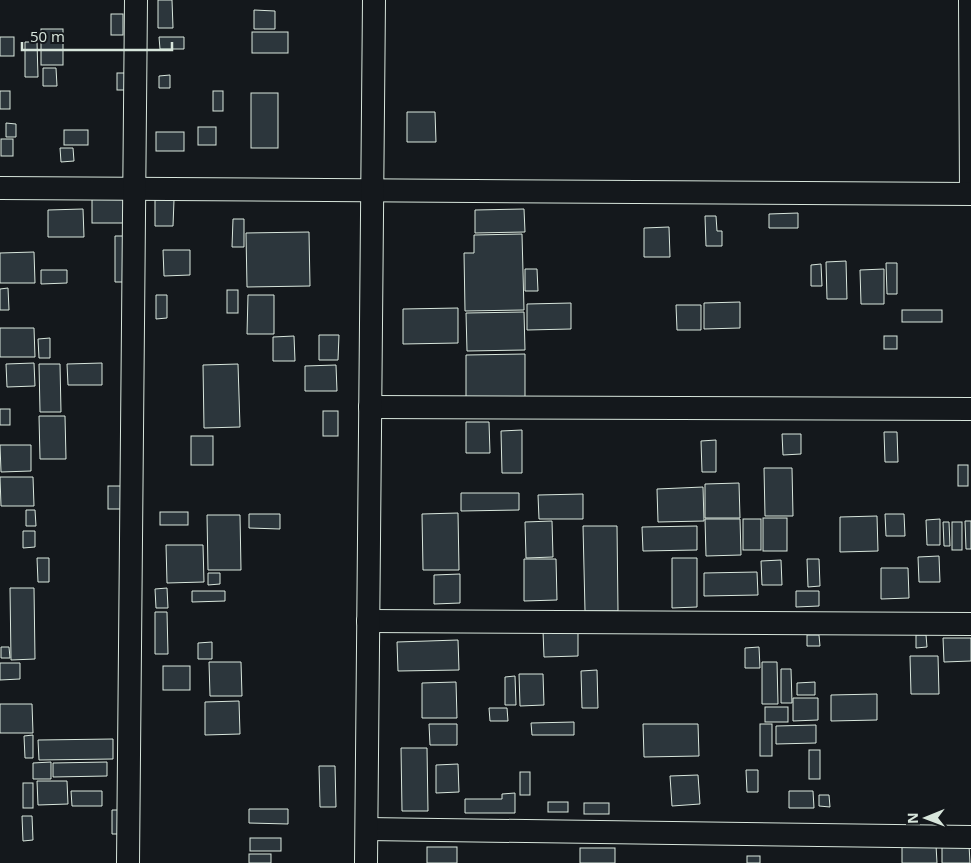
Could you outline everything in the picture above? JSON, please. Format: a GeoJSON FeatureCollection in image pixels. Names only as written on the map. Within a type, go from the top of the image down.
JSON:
{"type":"FeatureCollection","features":[{"type":"Feature","properties":{"kind":"street"},"geometry":{"type":"LineString","coordinates":[[128,863],[136,0]]}},
{"type":"Feature","properties":{"kind":"street"},"geometry":{"type":"LineString","coordinates":[[366,863],[374,0]]}},
{"type":"Feature","properties":{"kind":"street"},"geometry":{"type":"LineString","coordinates":[[0,188],[971,194],[970,0]]}},
{"type":"Feature","properties":{"kind":"street"},"geometry":{"type":"LineString","coordinates":[[370,407],[971,409]]}},
{"type":"Feature","properties":{"kind":"street"},"geometry":{"type":"LineString","coordinates":[[368,621],[971,624]]}},
{"type":"Feature","properties":{"kind":"street"},"geometry":{"type":"LineString","coordinates":[[367,829],[971,837]]}},
{"type":"Feature","properties":{"kind":"building"},"geometry":{"type":"Polygon","coordinates":[[[158,0],[172,0],[173,28],[158,28],[158,0]]]}},
{"type":"Feature","properties":{"kind":"building"},"geometry":{"type":"Polygon","coordinates":[[[254,10],[275,11],[275,29],[254,29],[254,10]]]}},
{"type":"Feature","properties":{"kind":"building"},"geometry":{"type":"Polygon","coordinates":[[[111,14],[123,14],[123,35],[111,35],[111,14]]]}},
{"type":"Feature","properties":{"kind":"building"},"geometry":{"type":"Polygon","coordinates":[[[41,29],[63,29],[63,65],[41,65],[41,29]]]}},
{"type":"Feature","properties":{"kind":"building"},"geometry":{"type":"Polygon","coordinates":[[[252,32],[288,32],[288,53],[252,53],[252,32]]]}},
{"type":"Feature","properties":{"kind":"building"},"geometry":{"type":"Polygon","coordinates":[[[0,37],[14,37],[14,56],[0,56],[0,37]]]}},
{"type":"Feature","properties":{"kind":"building"},"geometry":{"type":"Polygon","coordinates":[[[159,37],[184,37],[184,49],[160,49],[159,37]]]}},
{"type":"Feature","properties":{"kind":"building"},"geometry":{"type":"Polygon","coordinates":[[[25,42],[37,42],[38,77],[25,77],[25,42]]]}},
{"type":"Feature","properties":{"kind":"building"},"geometry":{"type":"Polygon","coordinates":[[[43,68],[56,68],[57,86],[43,86],[43,68]]]}},
{"type":"Feature","properties":{"kind":"building"},"geometry":{"type":"Polygon","coordinates":[[[117,73],[127,73],[127,90],[117,90],[117,73]]]}},
{"type":"Feature","properties":{"kind":"building"},"geometry":{"type":"Polygon","coordinates":[[[170,75],[170,88],[159,88],[159,76],[170,75]]]}},
{"type":"Feature","properties":{"kind":"building"},"geometry":{"type":"Polygon","coordinates":[[[0,91],[10,91],[10,109],[0,109],[0,91]]]}},
{"type":"Feature","properties":{"kind":"building"},"geometry":{"type":"Polygon","coordinates":[[[213,91],[223,91],[223,111],[213,111],[213,91]]]}},
{"type":"Feature","properties":{"kind":"building"},"geometry":{"type":"Polygon","coordinates":[[[251,93],[278,93],[278,148],[251,148],[251,93]]]}},
{"type":"Feature","properties":{"kind":"building"},"geometry":{"type":"Polygon","coordinates":[[[407,112],[435,112],[436,142],[407,142],[407,112]]]}},
{"type":"Feature","properties":{"kind":"building"},"geometry":{"type":"Polygon","coordinates":[[[6,123],[16,124],[16,137],[6,137],[6,123]]]}},
{"type":"Feature","properties":{"kind":"building"},"geometry":{"type":"Polygon","coordinates":[[[198,127],[216,127],[216,145],[198,145],[198,127]]]}},
{"type":"Feature","properties":{"kind":"building"},"geometry":{"type":"Polygon","coordinates":[[[64,130],[88,130],[88,145],[64,145],[64,130]]]}},
{"type":"Feature","properties":{"kind":"building"},"geometry":{"type":"Polygon","coordinates":[[[156,132],[184,132],[184,151],[156,151],[156,132]]]}},
{"type":"Feature","properties":{"kind":"building"},"geometry":{"type":"Polygon","coordinates":[[[1,139],[13,139],[13,156],[1,156],[1,139]]]}},
{"type":"Feature","properties":{"kind":"building"},"geometry":{"type":"Polygon","coordinates":[[[60,148],[73,148],[74,161],[61,162],[60,148]]]}},
{"type":"Feature","properties":{"kind":"building"},"geometry":{"type":"Polygon","coordinates":[[[92,199],[129,199],[129,223],[92,223],[92,199]]]}},
{"type":"Feature","properties":{"kind":"building"},"geometry":{"type":"Polygon","coordinates":[[[155,200],[174,200],[173,226],[155,226],[155,200]]]}},
{"type":"Feature","properties":{"kind":"building"},"geometry":{"type":"Polygon","coordinates":[[[83,209],[84,237],[48,237],[48,210],[83,209]]]}},
{"type":"Feature","properties":{"kind":"building"},"geometry":{"type":"Polygon","coordinates":[[[524,209],[525,232],[475,233],[475,210],[524,209]]]}},
{"type":"Feature","properties":{"kind":"building"},"geometry":{"type":"Polygon","coordinates":[[[798,213],[798,228],[769,228],[769,214],[798,213]]]}},
{"type":"Feature","properties":{"kind":"building"},"geometry":{"type":"Polygon","coordinates":[[[705,216],[716,216],[717,231],[722,231],[722,246],[706,246],[705,216]]]}},
{"type":"Feature","properties":{"kind":"building"},"geometry":{"type":"Polygon","coordinates":[[[233,219],[244,219],[244,247],[232,247],[233,219]]]}},
{"type":"Feature","properties":{"kind":"building"},"geometry":{"type":"Polygon","coordinates":[[[669,227],[670,257],[644,257],[644,228],[669,227]]]}},
{"type":"Feature","properties":{"kind":"building"},"geometry":{"type":"Polygon","coordinates":[[[309,232],[310,286],[247,287],[246,233],[309,232]]]}},
{"type":"Feature","properties":{"kind":"building"},"geometry":{"type":"Polygon","coordinates":[[[522,234],[524,310],[465,311],[464,253],[474,253],[474,235],[522,234]]]}},
{"type":"Feature","properties":{"kind":"building"},"geometry":{"type":"Polygon","coordinates":[[[115,236],[128,236],[129,282],[115,282],[115,236]]]}},
{"type":"Feature","properties":{"kind":"building"},"geometry":{"type":"Polygon","coordinates":[[[163,250],[190,250],[190,275],[164,276],[163,250]]]}},
{"type":"Feature","properties":{"kind":"building"},"geometry":{"type":"Polygon","coordinates":[[[34,252],[35,283],[0,283],[0,253],[34,252]]]}},
{"type":"Feature","properties":{"kind":"building"},"geometry":{"type":"Polygon","coordinates":[[[846,261],[847,299],[827,299],[826,262],[846,261]]]}},
{"type":"Feature","properties":{"kind":"building"},"geometry":{"type":"Polygon","coordinates":[[[886,263],[897,263],[897,294],[887,294],[886,263]]]}},
{"type":"Feature","properties":{"kind":"building"},"geometry":{"type":"Polygon","coordinates":[[[821,264],[822,286],[811,286],[811,265],[821,264]]]}},
{"type":"Feature","properties":{"kind":"building"},"geometry":{"type":"Polygon","coordinates":[[[525,269],[537,269],[538,291],[525,291],[525,269]]]}},
{"type":"Feature","properties":{"kind":"building"},"geometry":{"type":"Polygon","coordinates":[[[884,269],[884,304],[861,304],[860,270],[884,269]]]}},
{"type":"Feature","properties":{"kind":"building"},"geometry":{"type":"Polygon","coordinates":[[[41,270],[67,270],[67,283],[41,284],[41,270]]]}},
{"type":"Feature","properties":{"kind":"building"},"geometry":{"type":"Polygon","coordinates":[[[8,288],[9,310],[0,310],[0,289],[8,288]]]}},
{"type":"Feature","properties":{"kind":"building"},"geometry":{"type":"Polygon","coordinates":[[[227,290],[238,290],[238,313],[227,313],[227,290]]]}},
{"type":"Feature","properties":{"kind":"building"},"geometry":{"type":"Polygon","coordinates":[[[156,295],[167,295],[167,318],[156,319],[156,295]]]}},
{"type":"Feature","properties":{"kind":"building"},"geometry":{"type":"Polygon","coordinates":[[[248,295],[274,295],[274,334],[247,334],[248,295]]]}},
{"type":"Feature","properties":{"kind":"building"},"geometry":{"type":"Polygon","coordinates":[[[740,302],[740,328],[704,329],[704,303],[740,302]]]}},
{"type":"Feature","properties":{"kind":"building"},"geometry":{"type":"Polygon","coordinates":[[[571,303],[571,329],[527,330],[527,304],[571,303]]]}},
{"type":"Feature","properties":{"kind":"building"},"geometry":{"type":"Polygon","coordinates":[[[676,305],[701,305],[701,330],[677,330],[676,305]]]}},
{"type":"Feature","properties":{"kind":"building"},"geometry":{"type":"Polygon","coordinates":[[[458,308],[458,343],[403,344],[403,309],[458,308]]]}},
{"type":"Feature","properties":{"kind":"building"},"geometry":{"type":"Polygon","coordinates":[[[902,310],[942,310],[942,322],[902,322],[902,310]]]}},
{"type":"Feature","properties":{"kind":"building"},"geometry":{"type":"Polygon","coordinates":[[[524,312],[525,350],[467,351],[466,313],[524,312]]]}},
{"type":"Feature","properties":{"kind":"building"},"geometry":{"type":"Polygon","coordinates":[[[0,328],[34,328],[35,357],[0,357],[0,328]]]}},
{"type":"Feature","properties":{"kind":"building"},"geometry":{"type":"Polygon","coordinates":[[[319,335],[339,335],[338,360],[319,360],[319,335]]]}},
{"type":"Feature","properties":{"kind":"building"},"geometry":{"type":"Polygon","coordinates":[[[294,336],[295,361],[273,361],[273,337],[294,336]]]}},
{"type":"Feature","properties":{"kind":"building"},"geometry":{"type":"Polygon","coordinates":[[[884,336],[897,336],[897,349],[884,349],[884,336]]]}},
{"type":"Feature","properties":{"kind":"building"},"geometry":{"type":"Polygon","coordinates":[[[50,338],[50,358],[39,358],[38,339],[50,338]]]}},
{"type":"Feature","properties":{"kind":"building"},"geometry":{"type":"Polygon","coordinates":[[[525,354],[525,398],[466,399],[466,355],[525,354]]]}},
{"type":"Feature","properties":{"kind":"building"},"geometry":{"type":"Polygon","coordinates":[[[34,363],[35,386],[7,387],[6,364],[34,363]]]}},
{"type":"Feature","properties":{"kind":"building"},"geometry":{"type":"Polygon","coordinates":[[[102,363],[102,385],[68,385],[67,364],[102,363]]]}},
{"type":"Feature","properties":{"kind":"building"},"geometry":{"type":"Polygon","coordinates":[[[39,364],[60,364],[61,412],[40,412],[39,364]]]}},
{"type":"Feature","properties":{"kind":"building"},"geometry":{"type":"Polygon","coordinates":[[[238,364],[240,427],[204,428],[203,365],[238,364]]]}},
{"type":"Feature","properties":{"kind":"building"},"geometry":{"type":"Polygon","coordinates":[[[336,365],[337,391],[305,391],[305,366],[336,365]]]}},
{"type":"Feature","properties":{"kind":"building"},"geometry":{"type":"Polygon","coordinates":[[[0,409],[10,409],[10,425],[0,425],[0,409]]]}},
{"type":"Feature","properties":{"kind":"building"},"geometry":{"type":"Polygon","coordinates":[[[323,411],[338,411],[338,436],[323,436],[323,411]]]}},
{"type":"Feature","properties":{"kind":"building"},"geometry":{"type":"Polygon","coordinates":[[[39,416],[65,416],[66,459],[40,459],[39,416]]]}},
{"type":"Feature","properties":{"kind":"building"},"geometry":{"type":"Polygon","coordinates":[[[466,422],[489,422],[490,453],[466,453],[466,422]]]}},
{"type":"Feature","properties":{"kind":"building"},"geometry":{"type":"Polygon","coordinates":[[[522,430],[522,473],[502,473],[501,431],[522,430]]]}},
{"type":"Feature","properties":{"kind":"building"},"geometry":{"type":"Polygon","coordinates":[[[884,432],[897,432],[898,462],[885,462],[884,432]]]}},
{"type":"Feature","properties":{"kind":"building"},"geometry":{"type":"Polygon","coordinates":[[[782,434],[801,434],[801,454],[783,455],[782,434]]]}},
{"type":"Feature","properties":{"kind":"building"},"geometry":{"type":"Polygon","coordinates":[[[191,436],[213,436],[213,465],[191,465],[191,436]]]}},
{"type":"Feature","properties":{"kind":"building"},"geometry":{"type":"Polygon","coordinates":[[[716,440],[716,472],[702,472],[701,441],[716,440]]]}},
{"type":"Feature","properties":{"kind":"building"},"geometry":{"type":"Polygon","coordinates":[[[0,445],[31,445],[31,471],[1,472],[0,445]]]}},
{"type":"Feature","properties":{"kind":"building"},"geometry":{"type":"Polygon","coordinates":[[[958,465],[968,465],[968,486],[958,486],[958,465]]]}},
{"type":"Feature","properties":{"kind":"building"},"geometry":{"type":"Polygon","coordinates":[[[764,468],[792,468],[793,516],[765,516],[764,468]]]}},
{"type":"Feature","properties":{"kind":"building"},"geometry":{"type":"Polygon","coordinates":[[[0,477],[33,477],[34,506],[1,506],[0,477]]]}},
{"type":"Feature","properties":{"kind":"building"},"geometry":{"type":"Polygon","coordinates":[[[739,483],[740,518],[705,518],[705,484],[739,483]]]}},
{"type":"Feature","properties":{"kind":"building"},"geometry":{"type":"Polygon","coordinates":[[[108,486],[123,486],[123,509],[108,509],[108,486]]]}},
{"type":"Feature","properties":{"kind":"building"},"geometry":{"type":"Polygon","coordinates":[[[703,487],[704,521],[658,522],[657,489],[703,487]]]}},
{"type":"Feature","properties":{"kind":"building"},"geometry":{"type":"Polygon","coordinates":[[[461,493],[519,493],[519,510],[461,511],[461,493]]]}},
{"type":"Feature","properties":{"kind":"building"},"geometry":{"type":"Polygon","coordinates":[[[583,494],[583,519],[539,519],[538,495],[583,494]]]}},
{"type":"Feature","properties":{"kind":"building"},"geometry":{"type":"Polygon","coordinates":[[[26,510],[35,510],[36,526],[26,526],[26,510]]]}},
{"type":"Feature","properties":{"kind":"building"},"geometry":{"type":"Polygon","coordinates":[[[160,512],[188,512],[188,525],[160,525],[160,512]]]}},
{"type":"Feature","properties":{"kind":"building"},"geometry":{"type":"Polygon","coordinates":[[[458,513],[459,570],[423,570],[422,514],[458,513]]]}},
{"type":"Feature","properties":{"kind":"building"},"geometry":{"type":"Polygon","coordinates":[[[249,514],[280,514],[280,529],[249,528],[249,514]]]}},
{"type":"Feature","properties":{"kind":"building"},"geometry":{"type":"Polygon","coordinates":[[[885,514],[904,514],[905,536],[886,536],[885,514]]]}},
{"type":"Feature","properties":{"kind":"building"},"geometry":{"type":"Polygon","coordinates":[[[207,515],[240,515],[241,570],[208,570],[207,515]]]}},
{"type":"Feature","properties":{"kind":"building"},"geometry":{"type":"Polygon","coordinates":[[[877,516],[878,551],[840,552],[840,517],[877,516]]]}},
{"type":"Feature","properties":{"kind":"building"},"geometry":{"type":"Polygon","coordinates":[[[763,518],[787,518],[787,551],[763,551],[763,518]]]}},
{"type":"Feature","properties":{"kind":"building"},"geometry":{"type":"Polygon","coordinates":[[[705,519],[740,519],[741,555],[706,556],[705,519]]]}},
{"type":"Feature","properties":{"kind":"building"},"geometry":{"type":"Polygon","coordinates":[[[743,519],[761,519],[761,550],[743,550],[743,519]]]}},
{"type":"Feature","properties":{"kind":"building"},"geometry":{"type":"Polygon","coordinates":[[[940,519],[940,545],[927,545],[926,520],[940,519]]]}},
{"type":"Feature","properties":{"kind":"building"},"geometry":{"type":"Polygon","coordinates":[[[552,521],[553,557],[526,558],[525,522],[552,521]]]}},
{"type":"Feature","properties":{"kind":"building"},"geometry":{"type":"Polygon","coordinates":[[[965,521],[971,521],[971,549],[966,549],[965,521]]]}},
{"type":"Feature","properties":{"kind":"building"},"geometry":{"type":"Polygon","coordinates":[[[943,522],[949,522],[950,546],[944,546],[943,522]]]}},
{"type":"Feature","properties":{"kind":"building"},"geometry":{"type":"Polygon","coordinates":[[[952,522],[962,522],[962,550],[952,550],[952,522]]]}},
{"type":"Feature","properties":{"kind":"building"},"geometry":{"type":"Polygon","coordinates":[[[583,526],[617,526],[618,611],[585,611],[583,526]]]}},
{"type":"Feature","properties":{"kind":"building"},"geometry":{"type":"Polygon","coordinates":[[[697,526],[697,550],[643,551],[642,527],[697,526]]]}},
{"type":"Feature","properties":{"kind":"building"},"geometry":{"type":"Polygon","coordinates":[[[23,531],[35,531],[35,547],[23,548],[23,531]]]}},
{"type":"Feature","properties":{"kind":"building"},"geometry":{"type":"Polygon","coordinates":[[[166,545],[203,545],[204,582],[167,583],[166,545]]]}},
{"type":"Feature","properties":{"kind":"building"},"geometry":{"type":"Polygon","coordinates":[[[939,556],[940,582],[919,582],[918,557],[939,556]]]}},
{"type":"Feature","properties":{"kind":"building"},"geometry":{"type":"Polygon","coordinates":[[[37,558],[49,558],[49,582],[38,582],[37,558]]]}},
{"type":"Feature","properties":{"kind":"building"},"geometry":{"type":"Polygon","coordinates":[[[672,558],[697,558],[697,607],[672,608],[672,558]]]}},
{"type":"Feature","properties":{"kind":"building"},"geometry":{"type":"Polygon","coordinates":[[[524,559],[556,559],[557,600],[524,601],[524,559]]]}},
{"type":"Feature","properties":{"kind":"building"},"geometry":{"type":"Polygon","coordinates":[[[807,559],[819,559],[820,586],[808,587],[807,559]]]}},
{"type":"Feature","properties":{"kind":"building"},"geometry":{"type":"Polygon","coordinates":[[[781,560],[782,585],[762,585],[761,561],[781,560]]]}},
{"type":"Feature","properties":{"kind":"building"},"geometry":{"type":"Polygon","coordinates":[[[881,568],[908,568],[909,598],[881,599],[881,568]]]}},
{"type":"Feature","properties":{"kind":"building"},"geometry":{"type":"Polygon","coordinates":[[[757,572],[758,595],[704,596],[704,573],[757,572]]]}},
{"type":"Feature","properties":{"kind":"building"},"geometry":{"type":"Polygon","coordinates":[[[208,573],[220,573],[220,584],[208,585],[208,573]]]}},
{"type":"Feature","properties":{"kind":"building"},"geometry":{"type":"Polygon","coordinates":[[[460,574],[460,603],[434,604],[434,575],[460,574]]]}},
{"type":"Feature","properties":{"kind":"building"},"geometry":{"type":"Polygon","coordinates":[[[10,588],[34,588],[35,659],[11,660],[10,588]]]}},
{"type":"Feature","properties":{"kind":"building"},"geometry":{"type":"Polygon","coordinates":[[[167,588],[168,608],[156,608],[155,589],[167,588]]]}},
{"type":"Feature","properties":{"kind":"building"},"geometry":{"type":"Polygon","coordinates":[[[192,591],[225,591],[225,601],[192,602],[192,591]]]}},
{"type":"Feature","properties":{"kind":"building"},"geometry":{"type":"Polygon","coordinates":[[[796,591],[819,591],[819,606],[796,607],[796,591]]]}},
{"type":"Feature","properties":{"kind":"building"},"geometry":{"type":"Polygon","coordinates":[[[155,612],[167,612],[168,654],[155,654],[155,612]]]}},
{"type":"Feature","properties":{"kind":"building"},"geometry":{"type":"Polygon","coordinates":[[[543,631],[578,631],[578,656],[544,657],[543,631]]]}},
{"type":"Feature","properties":{"kind":"building"},"geometry":{"type":"Polygon","coordinates":[[[807,635],[819,635],[820,646],[807,646],[807,635]]]}},
{"type":"Feature","properties":{"kind":"building"},"geometry":{"type":"Polygon","coordinates":[[[916,635],[926,635],[927,647],[916,648],[916,635]]]}},
{"type":"Feature","properties":{"kind":"building"},"geometry":{"type":"Polygon","coordinates":[[[943,638],[971,638],[971,661],[944,662],[943,638]]]}},
{"type":"Feature","properties":{"kind":"building"},"geometry":{"type":"Polygon","coordinates":[[[458,640],[459,670],[398,671],[397,642],[458,640]]]}},
{"type":"Feature","properties":{"kind":"building"},"geometry":{"type":"Polygon","coordinates":[[[212,642],[212,659],[198,659],[198,643],[212,642]]]}},
{"type":"Feature","properties":{"kind":"building"},"geometry":{"type":"Polygon","coordinates":[[[1,647],[9,647],[10,658],[1,658],[1,647]]]}},
{"type":"Feature","properties":{"kind":"building"},"geometry":{"type":"Polygon","coordinates":[[[759,647],[760,668],[745,668],[745,648],[759,647]]]}},
{"type":"Feature","properties":{"kind":"building"},"geometry":{"type":"Polygon","coordinates":[[[910,656],[938,656],[939,694],[911,694],[910,656]]]}},
{"type":"Feature","properties":{"kind":"building"},"geometry":{"type":"Polygon","coordinates":[[[209,662],[241,662],[242,696],[210,696],[209,662]]]}},
{"type":"Feature","properties":{"kind":"building"},"geometry":{"type":"Polygon","coordinates":[[[762,662],[777,662],[778,704],[762,704],[762,662]]]}},
{"type":"Feature","properties":{"kind":"building"},"geometry":{"type":"Polygon","coordinates":[[[0,663],[20,663],[20,679],[0,680],[0,663]]]}},
{"type":"Feature","properties":{"kind":"building"},"geometry":{"type":"Polygon","coordinates":[[[163,666],[190,666],[190,690],[163,690],[163,666]]]}},
{"type":"Feature","properties":{"kind":"building"},"geometry":{"type":"Polygon","coordinates":[[[781,669],[791,669],[792,703],[781,703],[781,669]]]}},
{"type":"Feature","properties":{"kind":"building"},"geometry":{"type":"Polygon","coordinates":[[[597,670],[598,708],[582,708],[581,671],[597,670]]]}},
{"type":"Feature","properties":{"kind":"building"},"geometry":{"type":"Polygon","coordinates":[[[519,674],[543,674],[544,705],[520,706],[519,674]]]}},
{"type":"Feature","properties":{"kind":"building"},"geometry":{"type":"Polygon","coordinates":[[[515,676],[516,705],[505,705],[505,677],[515,676]]]}},
{"type":"Feature","properties":{"kind":"building"},"geometry":{"type":"Polygon","coordinates":[[[456,682],[457,718],[422,718],[422,683],[456,682]]]}},
{"type":"Feature","properties":{"kind":"building"},"geometry":{"type":"Polygon","coordinates":[[[815,682],[815,695],[797,695],[797,683],[815,682]]]}},
{"type":"Feature","properties":{"kind":"building"},"geometry":{"type":"Polygon","coordinates":[[[877,694],[877,720],[831,721],[831,695],[877,694]]]}},
{"type":"Feature","properties":{"kind":"building"},"geometry":{"type":"Polygon","coordinates":[[[793,698],[818,698],[818,720],[793,721],[793,698]]]}},
{"type":"Feature","properties":{"kind":"building"},"geometry":{"type":"Polygon","coordinates":[[[239,701],[240,734],[205,735],[205,702],[239,701]]]}},
{"type":"Feature","properties":{"kind":"building"},"geometry":{"type":"Polygon","coordinates":[[[0,704],[32,704],[33,733],[0,733],[0,704]]]}},
{"type":"Feature","properties":{"kind":"building"},"geometry":{"type":"Polygon","coordinates":[[[765,707],[788,707],[788,722],[765,722],[765,707]]]}},
{"type":"Feature","properties":{"kind":"building"},"geometry":{"type":"Polygon","coordinates":[[[489,708],[507,708],[508,721],[490,721],[489,708]]]}},
{"type":"Feature","properties":{"kind":"building"},"geometry":{"type":"Polygon","coordinates":[[[574,722],[574,735],[532,735],[531,723],[574,722]]]}},
{"type":"Feature","properties":{"kind":"building"},"geometry":{"type":"Polygon","coordinates":[[[429,724],[457,724],[457,745],[430,745],[429,724]]]}},
{"type":"Feature","properties":{"kind":"building"},"geometry":{"type":"Polygon","coordinates":[[[643,724],[698,724],[699,756],[644,757],[643,724]]]}},
{"type":"Feature","properties":{"kind":"building"},"geometry":{"type":"Polygon","coordinates":[[[760,724],[772,724],[772,756],[760,756],[760,724]]]}},
{"type":"Feature","properties":{"kind":"building"},"geometry":{"type":"Polygon","coordinates":[[[816,725],[816,743],[776,744],[776,726],[816,725]]]}},
{"type":"Feature","properties":{"kind":"building"},"geometry":{"type":"Polygon","coordinates":[[[33,735],[33,758],[25,758],[24,736],[33,735]]]}},
{"type":"Feature","properties":{"kind":"building"},"geometry":{"type":"Polygon","coordinates":[[[113,739],[113,759],[39,760],[38,740],[113,739]]]}},
{"type":"Feature","properties":{"kind":"building"},"geometry":{"type":"Polygon","coordinates":[[[401,748],[427,748],[428,811],[402,811],[401,748]]]}},
{"type":"Feature","properties":{"kind":"building"},"geometry":{"type":"Polygon","coordinates":[[[809,750],[820,750],[820,779],[809,779],[809,750]]]}},
{"type":"Feature","properties":{"kind":"building"},"geometry":{"type":"Polygon","coordinates":[[[51,762],[51,779],[33,779],[33,763],[51,762]]]}},
{"type":"Feature","properties":{"kind":"building"},"geometry":{"type":"Polygon","coordinates":[[[107,762],[107,776],[53,777],[53,763],[107,762]]]}},
{"type":"Feature","properties":{"kind":"building"},"geometry":{"type":"Polygon","coordinates":[[[458,764],[459,792],[436,793],[436,765],[458,764]]]}},
{"type":"Feature","properties":{"kind":"building"},"geometry":{"type":"Polygon","coordinates":[[[319,766],[335,766],[336,807],[320,807],[319,766]]]}},
{"type":"Feature","properties":{"kind":"building"},"geometry":{"type":"Polygon","coordinates":[[[746,770],[758,770],[758,792],[747,792],[746,770]]]}},
{"type":"Feature","properties":{"kind":"building"},"geometry":{"type":"Polygon","coordinates":[[[520,772],[530,772],[530,795],[520,795],[520,772]]]}},
{"type":"Feature","properties":{"kind":"building"},"geometry":{"type":"Polygon","coordinates":[[[698,775],[700,804],[672,806],[670,776],[698,775]]]}},
{"type":"Feature","properties":{"kind":"building"},"geometry":{"type":"Polygon","coordinates":[[[37,781],[67,781],[68,804],[38,805],[37,781]]]}},
{"type":"Feature","properties":{"kind":"building"},"geometry":{"type":"Polygon","coordinates":[[[23,783],[33,783],[33,808],[23,808],[23,783]]]}},
{"type":"Feature","properties":{"kind":"building"},"geometry":{"type":"Polygon","coordinates":[[[71,791],[102,791],[102,806],[72,806],[71,791]]]}},
{"type":"Feature","properties":{"kind":"building"},"geometry":{"type":"Polygon","coordinates":[[[789,791],[813,791],[814,808],[789,808],[789,791]]]}},
{"type":"Feature","properties":{"kind":"building"},"geometry":{"type":"Polygon","coordinates":[[[515,793],[515,813],[465,813],[465,799],[502,799],[502,794],[515,793]]]}},
{"type":"Feature","properties":{"kind":"building"},"geometry":{"type":"Polygon","coordinates":[[[819,795],[829,795],[830,807],[819,806],[819,795]]]}},
{"type":"Feature","properties":{"kind":"building"},"geometry":{"type":"Polygon","coordinates":[[[548,802],[568,802],[568,812],[548,812],[548,802]]]}},
{"type":"Feature","properties":{"kind":"building"},"geometry":{"type":"Polygon","coordinates":[[[584,803],[609,803],[609,814],[584,814],[584,803]]]}},
{"type":"Feature","properties":{"kind":"building"},"geometry":{"type":"Polygon","coordinates":[[[249,809],[288,809],[288,824],[249,823],[249,809]]]}},
{"type":"Feature","properties":{"kind":"building"},"geometry":{"type":"Polygon","coordinates":[[[112,810],[124,810],[125,834],[112,834],[112,810]]]}},
{"type":"Feature","properties":{"kind":"building"},"geometry":{"type":"Polygon","coordinates":[[[22,816],[32,816],[33,840],[23,841],[22,816]]]}},
{"type":"Feature","properties":{"kind":"building"},"geometry":{"type":"Polygon","coordinates":[[[250,838],[281,838],[281,851],[250,851],[250,838]]]}},
{"type":"Feature","properties":{"kind":"building"},"geometry":{"type":"Polygon","coordinates":[[[902,845],[936,845],[937,863],[902,863],[902,845]]]}},
{"type":"Feature","properties":{"kind":"building"},"geometry":{"type":"Polygon","coordinates":[[[942,845],[969,845],[970,863],[942,863],[942,845]]]}},
{"type":"Feature","properties":{"kind":"building"},"geometry":{"type":"Polygon","coordinates":[[[427,847],[457,847],[457,863],[427,863],[427,847]]]}},
{"type":"Feature","properties":{"kind":"building"},"geometry":{"type":"Polygon","coordinates":[[[580,848],[615,848],[615,863],[580,863],[580,848]]]}},
{"type":"Feature","properties":{"kind":"building"},"geometry":{"type":"Polygon","coordinates":[[[249,854],[271,854],[271,863],[249,863],[249,854]]]}},
{"type":"Feature","properties":{"kind":"building"},"geometry":{"type":"Polygon","coordinates":[[[747,856],[760,856],[760,863],[747,863],[747,856]]]}}]}
